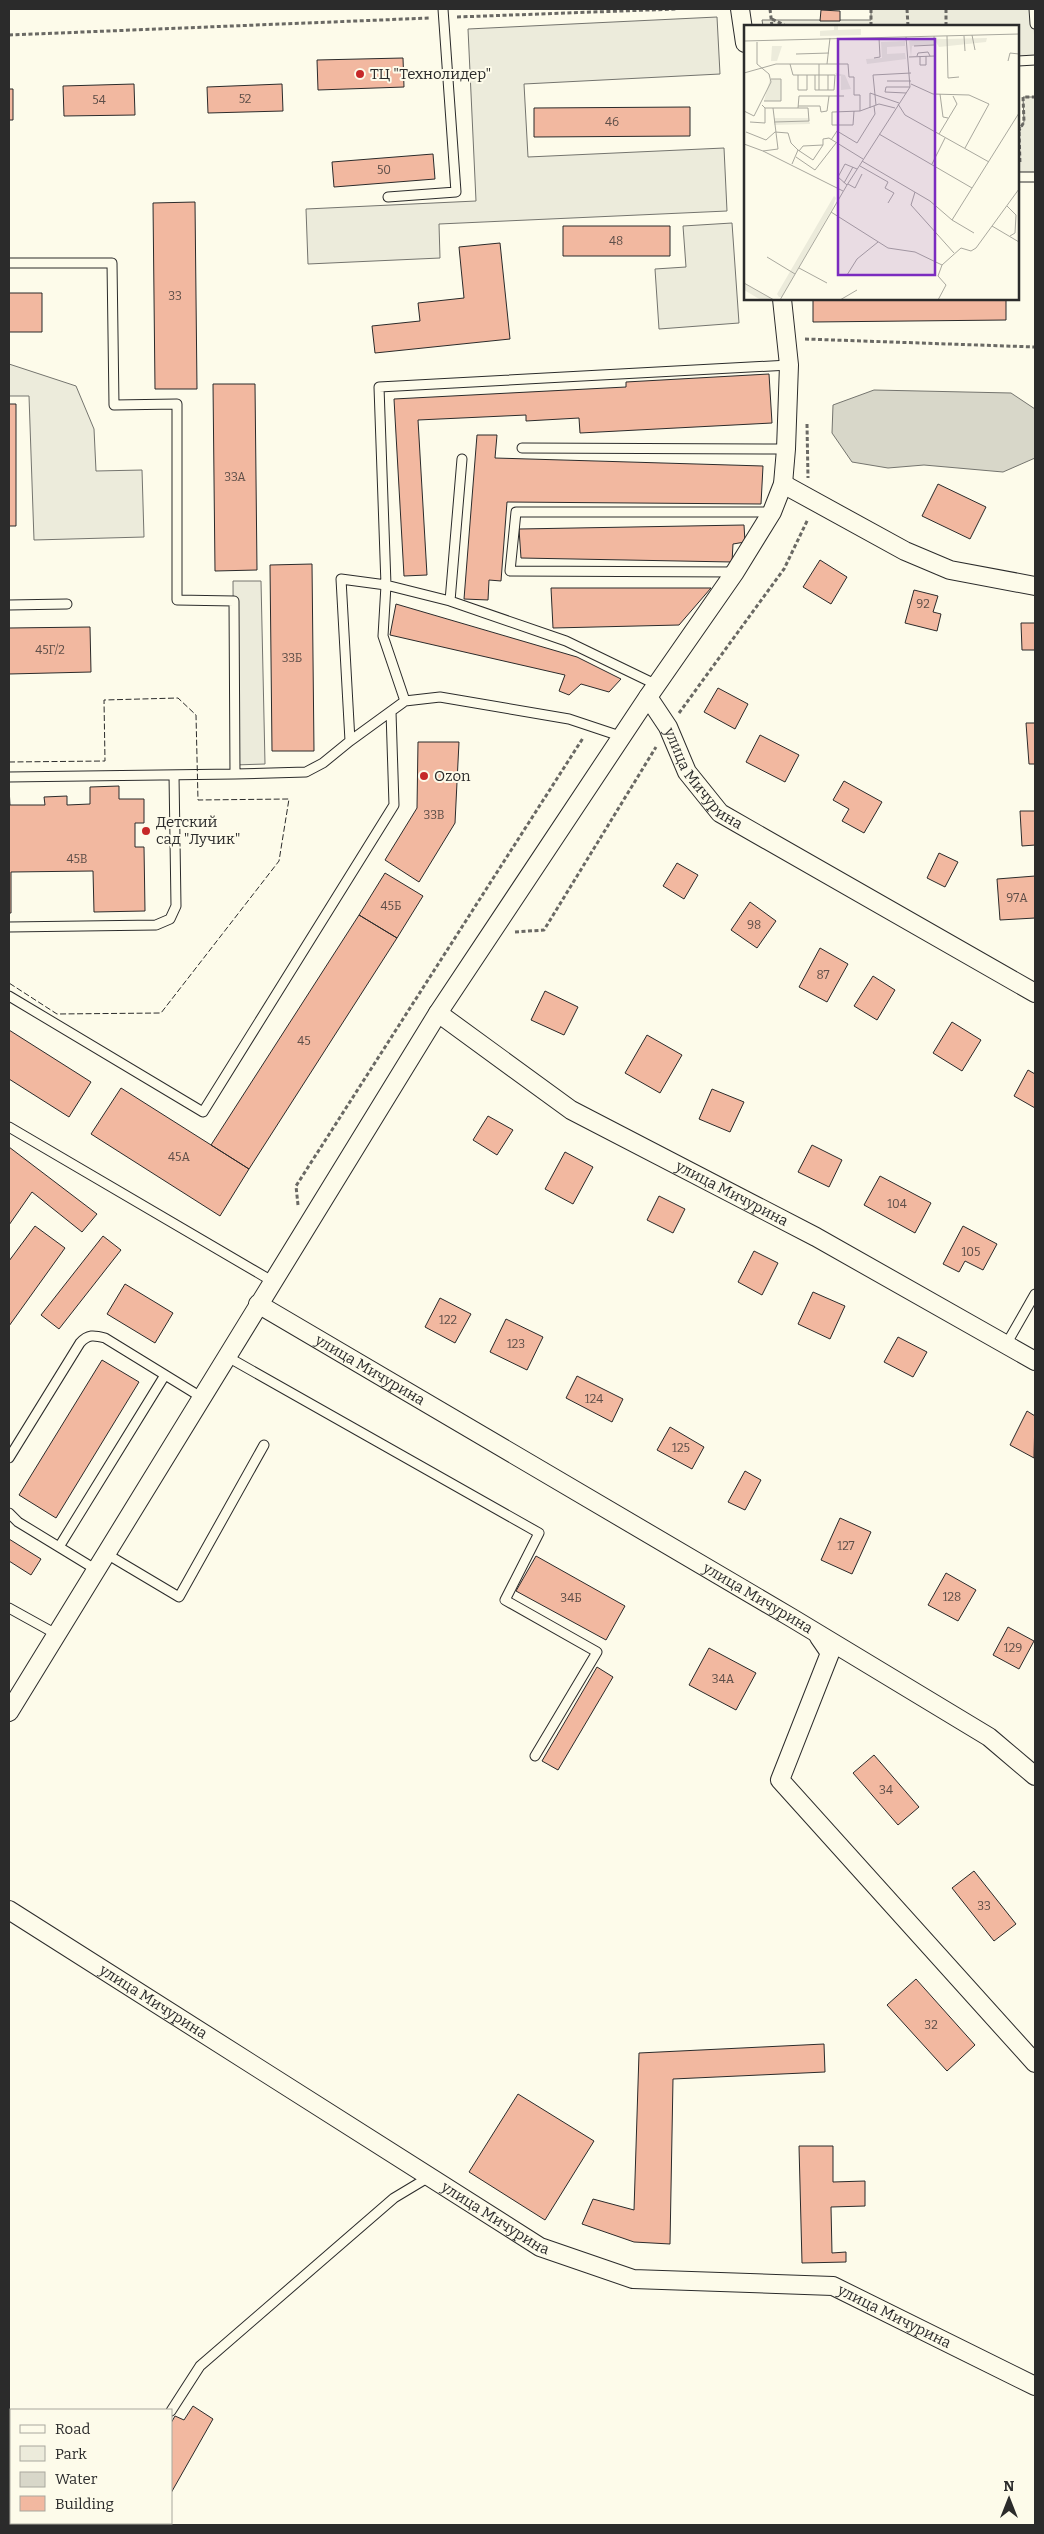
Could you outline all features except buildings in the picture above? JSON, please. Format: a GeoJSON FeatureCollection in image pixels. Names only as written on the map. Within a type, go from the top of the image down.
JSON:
{"type":"FeatureCollection","features":[{"type":"Feature","properties":{"kind":"street"},"geometry":{"type":"LineString","coordinates":[[740,9],[744,36]]}},
{"type":"Feature","properties":{"kind":"street"},"geometry":{"type":"LineString","coordinates":[[9,1712],[95,1569],[438,1013],[652,691],[735,572],[772,512],[782,484],[786,450],[789,365],[782,300]]}},
{"type":"Feature","properties":{"kind":"street"},"geometry":{"type":"LineString","coordinates":[[782,484],[906,551],[950,570],[1035,586]]}},
{"type":"Feature","properties":{"kind":"street","name":"улица Мичурина"},"geometry":{"type":"LineString","coordinates":[[652,691],[687,772],[720,813],[1035,993]]}},
{"type":"Feature","properties":{"kind":"street","name":"улица Мичурина"},"geometry":{"type":"LineString","coordinates":[[438,1013],[571,1110],[816,1237],[1007,1343],[1035,1361]]}},
{"type":"Feature","properties":{"kind":"street","name":"улица Мичурина"},"geometry":{"type":"LineString","coordinates":[[258,1304],[792,1618],[990,1737],[1035,1776]]}},
{"type":"Feature","properties":{"kind":"street","name":"улица Мичурина"},"geometry":{"type":"LineString","coordinates":[[817,1634],[830,1653],[780,1780],[1035,2063]]}},
{"type":"Feature","properties":{"kind":"street","name":"улица Мичурина"},"geometry":{"type":"LineString","coordinates":[[9,1910],[540,2247],[633,2279],[833,2286],[1035,2386]]}},
{"type":"Feature","properties":{"kind":"lane"},"geometry":{"type":"LineString","coordinates":[[1034,9],[1035,24]]}},
{"type":"Feature","properties":{"kind":"lane"},"geometry":{"type":"LineString","coordinates":[[388,197],[456,192],[443,13]]}},
{"type":"Feature","properties":{"kind":"lane"},"geometry":{"type":"LineString","coordinates":[[1019,61],[1035,60]]}},
{"type":"Feature","properties":{"kind":"lane"},"geometry":{"type":"LineString","coordinates":[[1019,177],[1035,177]]}},
{"type":"Feature","properties":{"kind":"lane"},"geometry":{"type":"LineString","coordinates":[[9,263],[112,263],[114,405],[177,404],[177,600],[234,601],[234,774]]}},
{"type":"Feature","properties":{"kind":"lane"},"geometry":{"type":"LineString","coordinates":[[405,702],[383,636],[386,585],[379,387],[789,365]]}},
{"type":"Feature","properties":{"kind":"lane"},"geometry":{"type":"LineString","coordinates":[[522,448],[786,450]]}},
{"type":"Feature","properties":{"kind":"lane"},"geometry":{"type":"LineString","coordinates":[[450,601],[462,459]]}},
{"type":"Feature","properties":{"kind":"lane"},"geometry":{"type":"LineString","coordinates":[[735,572],[510,571],[516,512],[772,512]]}},
{"type":"Feature","properties":{"kind":"lane"},"geometry":{"type":"LineString","coordinates":[[350,741],[341,579],[386,585],[450,601],[566,641],[652,691]]}},
{"type":"Feature","properties":{"kind":"lane"},"geometry":{"type":"LineString","coordinates":[[9,605],[67,604]]}},
{"type":"Feature","properties":{"kind":"lane"},"geometry":{"type":"LineString","coordinates":[[9,777],[306,772],[323,763],[350,741],[405,702],[440,698],[569,719],[623,737]]}},
{"type":"Feature","properties":{"kind":"lane"},"geometry":{"type":"LineString","coordinates":[[9,996],[203,1112],[394,805],[391,712]]}},
{"type":"Feature","properties":{"kind":"lane"},"geometry":{"type":"LineString","coordinates":[[9,927],[156,925],[170,919],[176,906],[174,775]]}},
{"type":"Feature","properties":{"kind":"lane"},"geometry":{"type":"LineString","coordinates":[[9,1127],[272,1282]]}},
{"type":"Feature","properties":{"kind":"lane"},"geometry":{"type":"LineString","coordinates":[[1007,1343],[1035,1294]]}},
{"type":"Feature","properties":{"kind":"lane"},"geometry":{"type":"LineString","coordinates":[[9,1458],[86,1336],[94,1335],[105,1338],[201,1397]]}},
{"type":"Feature","properties":{"kind":"lane"},"geometry":{"type":"LineString","coordinates":[[226,1356],[539,1533],[504,1600],[598,1652],[535,1756]]}},
{"type":"Feature","properties":{"kind":"lane"},"geometry":{"type":"LineString","coordinates":[[59,1547],[165,1374]]}},
{"type":"Feature","properties":{"kind":"lane"},"geometry":{"type":"LineString","coordinates":[[105,1553],[179,1597],[264,1445]]}},
{"type":"Feature","properties":{"kind":"lane"},"geometry":{"type":"LineString","coordinates":[[9,1513],[18,1522],[95,1569]]}},
{"type":"Feature","properties":{"kind":"lane"},"geometry":{"type":"LineString","coordinates":[[9,1608],[56,1634]]}},
{"type":"Feature","properties":{"kind":"lane"},"geometry":{"type":"LineString","coordinates":[[172,2409],[200,2366],[394,2198],[429,2177]]}},
{"type":"Feature","properties":{"kind":"path"},"geometry":{"type":"LineString","coordinates":[[9,35],[443,13],[676,9]]}},
{"type":"Feature","properties":{"kind":"path"},"geometry":{"type":"LineString","coordinates":[[770,9],[772,25]]}},
{"type":"Feature","properties":{"kind":"path"},"geometry":{"type":"LineString","coordinates":[[871,9],[871,25]]}},
{"type":"Feature","properties":{"kind":"path"},"geometry":{"type":"LineString","coordinates":[[907,9],[908,25]]}},
{"type":"Feature","properties":{"kind":"path"},"geometry":{"type":"LineString","coordinates":[[946,9],[946,25]]}},
{"type":"Feature","properties":{"kind":"path"},"geometry":{"type":"LineString","coordinates":[[771,19],[784,25]]}},
{"type":"Feature","properties":{"kind":"path"},"geometry":{"type":"LineString","coordinates":[[1019,130],[1024,122],[1024,97],[1035,97]]}},
{"type":"Feature","properties":{"kind":"path"},"geometry":{"type":"LineString","coordinates":[[804,332],[805,341],[1035,346]]}},
{"type":"Feature","properties":{"kind":"path"},"geometry":{"type":"LineString","coordinates":[[298,1211],[296,1186],[590,726]]}},
{"type":"Feature","properties":{"kind":"green space"},"geometry":{"type":"Polygon","coordinates":[[[871,9],[1034,9],[1035,60],[1019,61],[1019,25],[763,25],[762,20],[871,20],[871,9]]]}},
{"type":"Feature","properties":{"kind":"green space"},"geometry":{"type":"Polygon","coordinates":[[[717,17],[720,74],[524,84],[528,157],[724,148],[727,211],[439,224],[440,258],[308,264],[306,209],[476,201],[468,29],[717,17]]]}},
{"type":"Feature","properties":{"kind":"green space"},"geometry":{"type":"Polygon","coordinates":[[[1023,97],[1035,97],[1035,177],[1019,177],[1019,130],[1024,122],[1023,97]]]}},
{"type":"Feature","properties":{"kind":"green space"},"geometry":{"type":"Polygon","coordinates":[[[732,223],[739,323],[659,329],[655,269],[686,267],[683,226],[732,223]]]}},
{"type":"Feature","properties":{"kind":"green space"},"geometry":{"type":"Polygon","coordinates":[[[9,364],[76,386],[94,429],[96,471],[142,470],[144,537],[34,540],[29,396],[9,396],[9,364]]]}},
{"type":"Feature","properties":{"kind":"green space"},"geometry":{"type":"Polygon","coordinates":[[[233,581],[261,581],[265,764],[234,765],[233,581]]]}},
{"type":"Feature","properties":{"kind":"water"},"geometry":{"type":"Polygon","coordinates":[[[874,390],[1011,393],[1035,409],[1035,458],[1003,472],[924,465],[888,468],[852,462],[832,433],[833,405],[874,390]]]}},
{"type":"Feature","properties":{"kind":"fence"},"geometry":{"type":"LineString","coordinates":[[9,762],[105,761],[104,700],[178,698],[196,715],[198,800],[289,799],[279,861],[161,1013],[57,1014],[9,983]]}},
{"type":"Feature","properties":{"kind":"place","name":"ТЦ \"Технолидер\""},"geometry":{"type":"Point","coordinates":[360,74]}},
{"type":"Feature","properties":{"kind":"place","name":"Ozon"},"geometry":{"type":"Point","coordinates":[424,776]}},
{"type":"Feature","properties":{"kind":"place","name":"Детский сад \"Лучик\""},"geometry":{"type":"Point","coordinates":[146,831]}}]}
